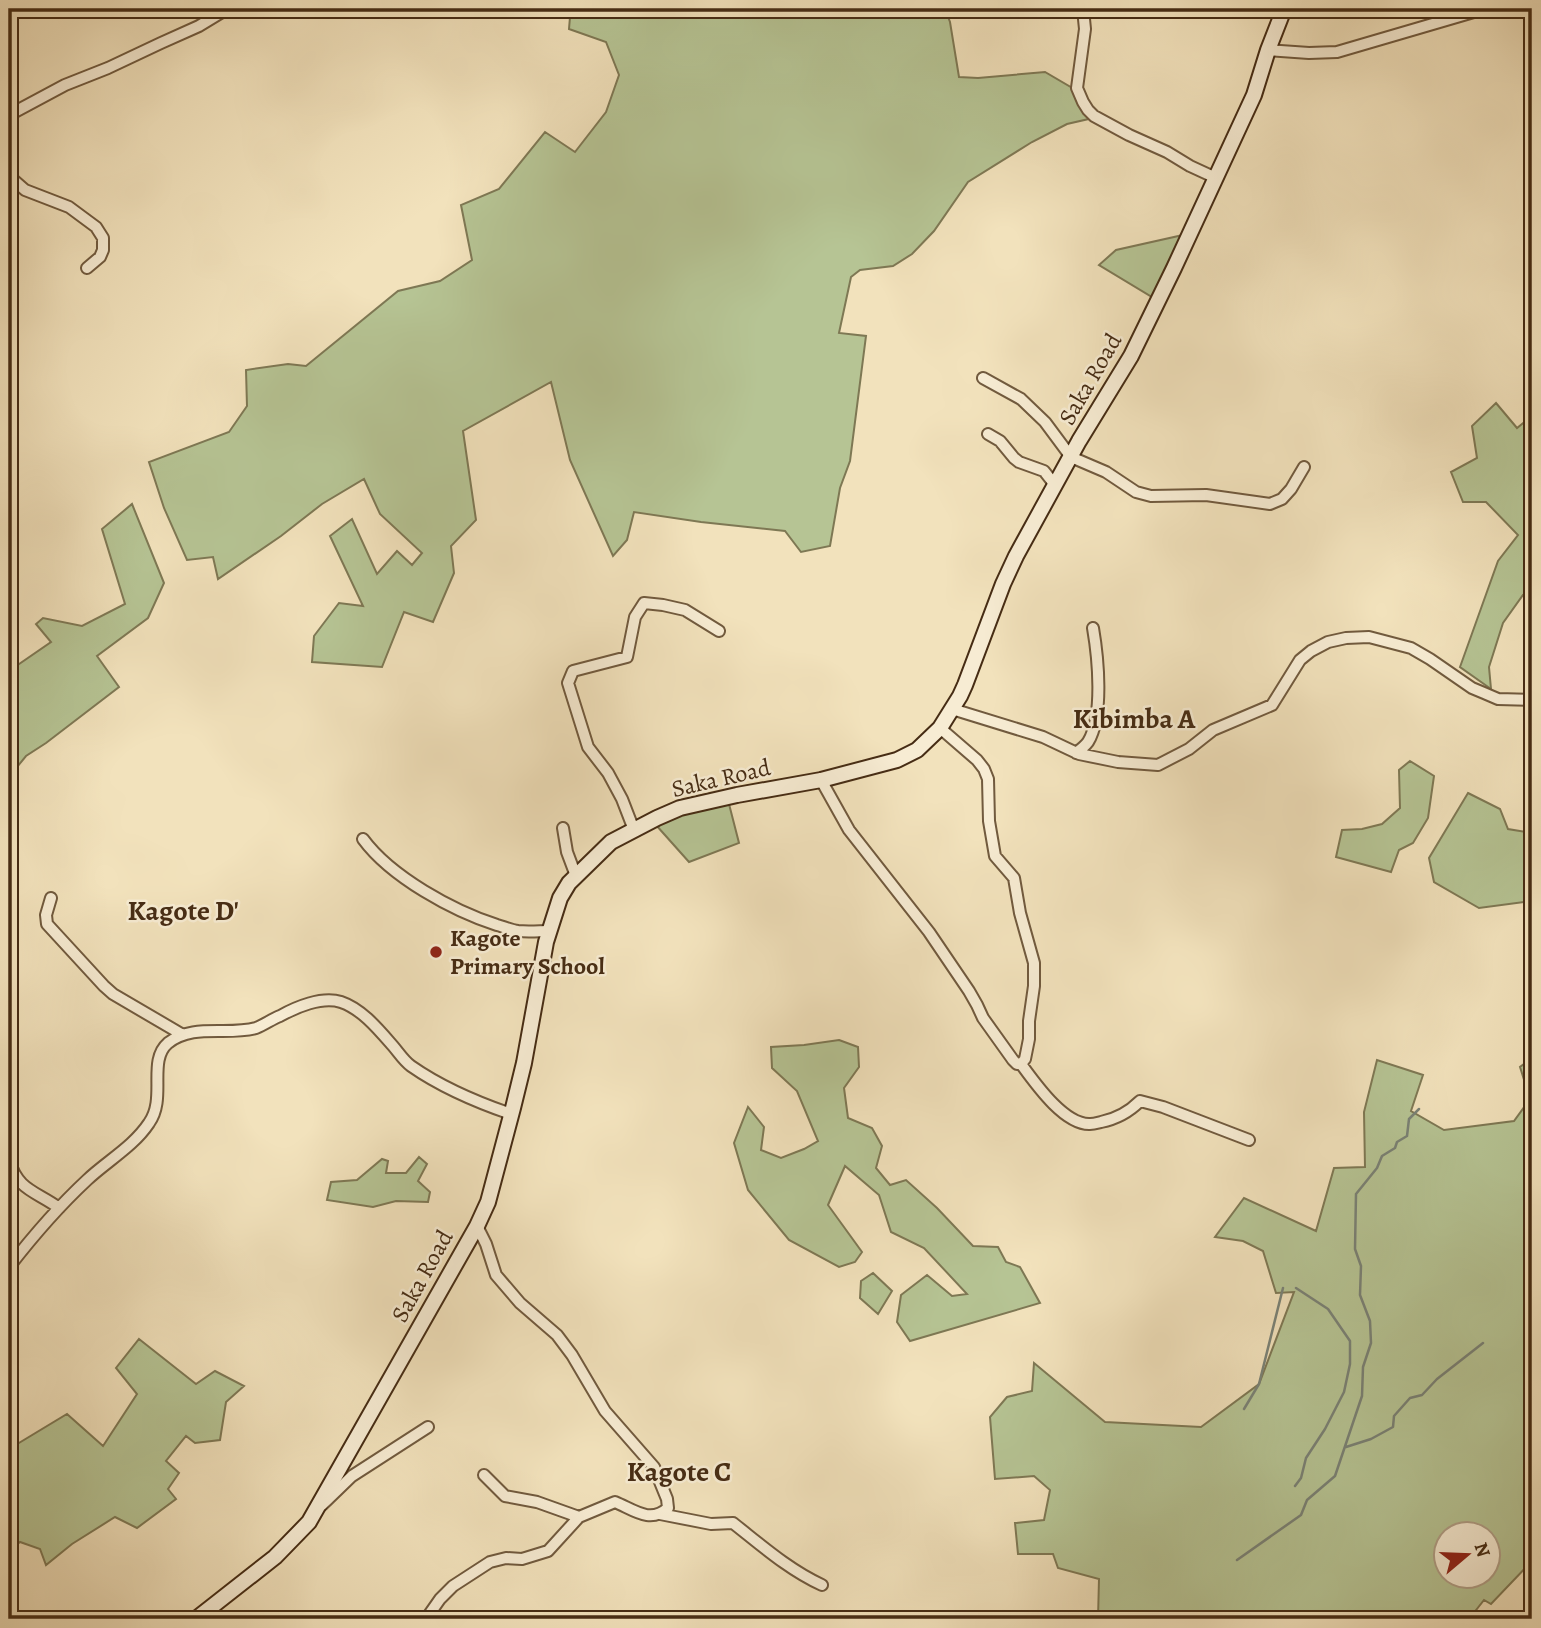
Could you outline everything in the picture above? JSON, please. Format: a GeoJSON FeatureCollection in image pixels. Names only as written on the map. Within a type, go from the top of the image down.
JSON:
{"type":"FeatureCollection","features":[{"type":"Feature","properties":{"kind":"main road","name":"Saka Road"},"geometry":{"type":"LineString","coordinates":[[195,1619],[275,1557],[309,1522],[477,1226],[488,1202],[524,1063],[546,942],[560,898],[569,883],[611,842],[680,808],[821,780],[897,760],[917,751],[940,727],[965,685],[1016,556],[1131,356],[1174,268],[1254,95],[1284,9]]}},
{"type":"Feature","properties":{"kind":"street"},"geometry":{"type":"LineString","coordinates":[[9,115],[65,85],[199,26],[227,9]]}},
{"type":"Feature","properties":{"kind":"street"},"geometry":{"type":"LineString","coordinates":[[1083,9],[1086,29],[1077,88],[1088,110],[1129,135],[1216,178]]}},
{"type":"Feature","properties":{"kind":"street"},"geometry":{"type":"LineString","coordinates":[[1268,50],[1337,52],[1484,9]]}},
{"type":"Feature","properties":{"kind":"street"},"geometry":{"type":"LineString","coordinates":[[9,176],[25,190],[69,206],[96,227],[103,238],[103,250],[100,257],[87,268]]}},
{"type":"Feature","properties":{"kind":"street"},"geometry":{"type":"LineString","coordinates":[[983,378],[1021,400],[1045,422],[1071,457],[1106,472],[1136,492],[1151,496],[1206,495],[1270,504],[1282,499],[1304,467]]}},
{"type":"Feature","properties":{"kind":"street"},"geometry":{"type":"LineString","coordinates":[[988,434],[1000,441],[1019,462],[1044,471],[1055,485]]}},
{"type":"Feature","properties":{"kind":"street"},"geometry":{"type":"LineString","coordinates":[[634,830],[622,799],[588,747],[568,683],[573,671],[627,657],[635,617],[644,603],[685,610],[719,631]]}},
{"type":"Feature","properties":{"kind":"street"},"geometry":{"type":"LineString","coordinates":[[1076,753],[1088,743],[1097,710],[1099,680],[1093,628]]}},
{"type":"Feature","properties":{"kind":"street"},"geometry":{"type":"LineString","coordinates":[[952,709],[1043,737],[1076,753],[1118,762],[1158,765],[1189,749],[1213,730],[1272,705],[1300,660],[1311,650],[1328,642],[1369,636],[1411,648],[1472,688],[1498,699],[1532,700]]}},
{"type":"Feature","properties":{"kind":"street"},"geometry":{"type":"LineString","coordinates":[[940,727],[984,769],[988,779],[989,821],[995,856],[1014,878],[1026,939],[1034,963],[1029,1039],[1025,1059],[1021,1064]]}},
{"type":"Feature","properties":{"kind":"street"},"geometry":{"type":"LineString","coordinates":[[821,780],[849,830],[929,932],[1013,1060],[1021,1064],[1058,1109],[1088,1125],[1112,1120],[1140,1101],[1249,1140]]}},
{"type":"Feature","properties":{"kind":"street"},"geometry":{"type":"LineString","coordinates":[[563,828],[567,852],[576,876]]}},
{"type":"Feature","properties":{"kind":"street"},"geometry":{"type":"LineString","coordinates":[[363,839],[399,875],[477,919],[517,931],[550,930]]}},
{"type":"Feature","properties":{"kind":"street"},"geometry":{"type":"LineString","coordinates":[[51,898],[46,915],[47,923],[104,986],[183,1035]]}},
{"type":"Feature","properties":{"kind":"street"},"geometry":{"type":"LineString","coordinates":[[9,1267],[35,1233],[59,1208],[88,1179],[118,1156],[149,1124],[157,1104],[158,1057],[169,1042],[183,1035],[203,1031],[244,1030],[322,1001],[340,1002],[359,1012],[384,1035],[409,1065],[479,1103],[511,1114]]}},
{"type":"Feature","properties":{"kind":"street"},"geometry":{"type":"LineString","coordinates":[[9,1160],[22,1185],[59,1208]]}},
{"type":"Feature","properties":{"kind":"street"},"geometry":{"type":"LineString","coordinates":[[426,1619],[453,1586],[490,1562],[506,1558],[522,1559],[548,1550],[579,1517],[615,1502],[649,1517],[668,1508],[654,1467],[605,1411],[558,1335],[520,1303],[495,1275],[486,1244],[477,1226]]}},
{"type":"Feature","properties":{"kind":"street"},"geometry":{"type":"LineString","coordinates":[[318,1509],[352,1476],[428,1427]]}},
{"type":"Feature","properties":{"kind":"street"},"geometry":{"type":"LineString","coordinates":[[484,1475],[505,1496],[537,1502],[579,1517]]}},
{"type":"Feature","properties":{"kind":"street"},"geometry":{"type":"LineString","coordinates":[[660,1514],[711,1524],[733,1523],[770,1552],[821,1585]]}},
{"type":"Feature","properties":{"kind":"green space"},"geometry":{"type":"Polygon","coordinates":[[[619,9],[945,9],[950,22],[959,77],[978,78],[1045,72],[1074,89],[1093,118],[1067,124],[1032,142],[968,182],[934,231],[912,254],[893,266],[860,270],[851,277],[839,333],[866,336],[850,461],[840,488],[830,546],[801,552],[785,531],[634,512],[627,540],[613,556],[570,460],[551,382],[463,431],[476,520],[451,546],[454,573],[433,622],[404,612],[382,667],[312,662],[314,636],[339,603],[363,606],[330,536],[352,519],[377,574],[397,551],[412,565],[422,553],[380,514],[364,479],[322,504],[218,579],[213,557],[187,560],[164,508],[149,462],[229,432],[247,406],[246,370],[288,364],[306,366],[398,291],[440,281],[472,260],[461,205],[499,189],[545,132],[575,152],[606,112],[619,75],[606,42],[569,29],[570,17],[619,9]]]}},
{"type":"Feature","properties":{"kind":"green space"},"geometry":{"type":"Polygon","coordinates":[[[1183,235],[1152,297],[1099,265],[1116,250],[1183,235]]]}},
{"type":"Feature","properties":{"kind":"green space"},"geometry":{"type":"Polygon","coordinates":[[[1496,403],[1517,428],[1532,416],[1532,593],[1523,595],[1503,623],[1489,667],[1491,689],[1460,667],[1498,561],[1518,535],[1486,502],[1463,502],[1451,472],[1477,458],[1472,426],[1496,403]]]}},
{"type":"Feature","properties":{"kind":"green space"},"geometry":{"type":"Polygon","coordinates":[[[132,504],[164,583],[148,618],[97,656],[119,687],[26,756],[9,777],[9,671],[51,642],[36,624],[43,618],[82,626],[125,604],[102,529],[132,504]]]}},
{"type":"Feature","properties":{"kind":"green space"},"geometry":{"type":"Polygon","coordinates":[[[1410,761],[1434,776],[1428,818],[1413,843],[1399,850],[1391,872],[1336,857],[1342,830],[1382,824],[1400,808],[1399,770],[1410,761]]]}},
{"type":"Feature","properties":{"kind":"green space"},"geometry":{"type":"Polygon","coordinates":[[[1468,793],[1500,809],[1508,829],[1532,833],[1532,901],[1479,908],[1434,882],[1429,858],[1468,793]]]}},
{"type":"Feature","properties":{"kind":"green space"},"geometry":{"type":"Polygon","coordinates":[[[729,804],[739,843],[689,862],[656,825],[679,815],[729,804]]]}},
{"type":"Feature","properties":{"kind":"green space"},"geometry":{"type":"Polygon","coordinates":[[[839,1040],[858,1047],[859,1067],[844,1088],[848,1118],[872,1128],[882,1146],[876,1168],[890,1185],[906,1180],[973,1246],[998,1247],[1006,1262],[1020,1267],[1040,1303],[910,1341],[897,1322],[901,1295],[927,1275],[952,1296],[967,1294],[924,1248],[891,1232],[879,1195],[845,1166],[828,1205],[862,1252],[855,1262],[839,1267],[789,1240],[748,1190],[734,1143],[748,1107],[764,1127],[761,1150],[781,1158],[818,1141],[797,1091],[772,1068],[771,1047],[839,1040]]]}},
{"type":"Feature","properties":{"kind":"green space"},"geometry":{"type":"Polygon","coordinates":[[[1532,1058],[1532,1561],[1491,1604],[1484,1600],[1469,1619],[1098,1619],[1099,1579],[1058,1568],[1053,1554],[1018,1554],[1015,1523],[1044,1520],[1050,1490],[1034,1476],[995,1479],[990,1417],[1007,1397],[1032,1391],[1034,1363],[1105,1422],[1201,1427],[1259,1384],[1294,1292],[1276,1293],[1263,1251],[1243,1241],[1215,1237],[1244,1198],[1316,1231],[1334,1168],[1365,1167],[1364,1112],[1377,1060],[1423,1075],[1411,1111],[1444,1130],[1514,1121],[1530,1099],[1520,1067],[1532,1058]]]}},
{"type":"Feature","properties":{"kind":"green space"},"geometry":{"type":"Polygon","coordinates":[[[419,1157],[427,1164],[418,1181],[430,1192],[428,1202],[396,1201],[373,1207],[327,1200],[331,1182],[357,1180],[382,1159],[388,1161],[386,1173],[406,1173],[419,1157]]]}},
{"type":"Feature","properties":{"kind":"green space"},"geometry":{"type":"Polygon","coordinates":[[[873,1273],[892,1291],[878,1314],[860,1298],[861,1281],[873,1273]]]}},
{"type":"Feature","properties":{"kind":"green space"},"geometry":{"type":"Polygon","coordinates":[[[139,1339],[196,1384],[215,1371],[244,1386],[226,1402],[220,1440],[195,1443],[186,1436],[166,1461],[179,1473],[168,1489],[176,1499],[137,1528],[115,1517],[72,1544],[46,1565],[40,1549],[20,1542],[9,1551],[9,1449],[67,1414],[103,1446],[137,1394],[116,1368],[139,1339]]]}},
{"type":"Feature","properties":{"kind":"waterway"},"geometry":{"type":"LineString","coordinates":[[1237,1560],[1301,1515],[1307,1500],[1335,1476],[1362,1396],[1363,1367],[1371,1343],[1370,1321],[1360,1295],[1361,1266],[1355,1249],[1356,1194],[1377,1168],[1382,1156],[1407,1136],[1409,1119],[1419,1109]]}},
{"type":"Feature","properties":{"kind":"waterway"},"geometry":{"type":"LineString","coordinates":[[1244,1409],[1259,1384],[1283,1288]]}},
{"type":"Feature","properties":{"kind":"waterway"},"geometry":{"type":"LineString","coordinates":[[1295,1486],[1301,1478],[1306,1458],[1344,1392],[1350,1364],[1350,1341],[1328,1309],[1296,1288]]}},
{"type":"Feature","properties":{"kind":"waterway"},"geometry":{"type":"LineString","coordinates":[[1346,1447],[1371,1439],[1393,1427],[1394,1416],[1410,1398],[1422,1395],[1437,1379],[1483,1343]]}},
{"type":"Feature","properties":{"kind":"place","name":"Kagote Primary School"},"geometry":{"type":"Point","coordinates":[436,952]}},
{"type":"Feature","properties":{"kind":"district","name":"Kibimba A"},"geometry":{"type":"Point","coordinates":[1134,719]}},
{"type":"Feature","properties":{"kind":"district","name":"Kagote D'"},"geometry":{"type":"Point","coordinates":[183,911]}},
{"type":"Feature","properties":{"kind":"district","name":"Kagote C"},"geometry":{"type":"Point","coordinates":[679,1472]}}]}
